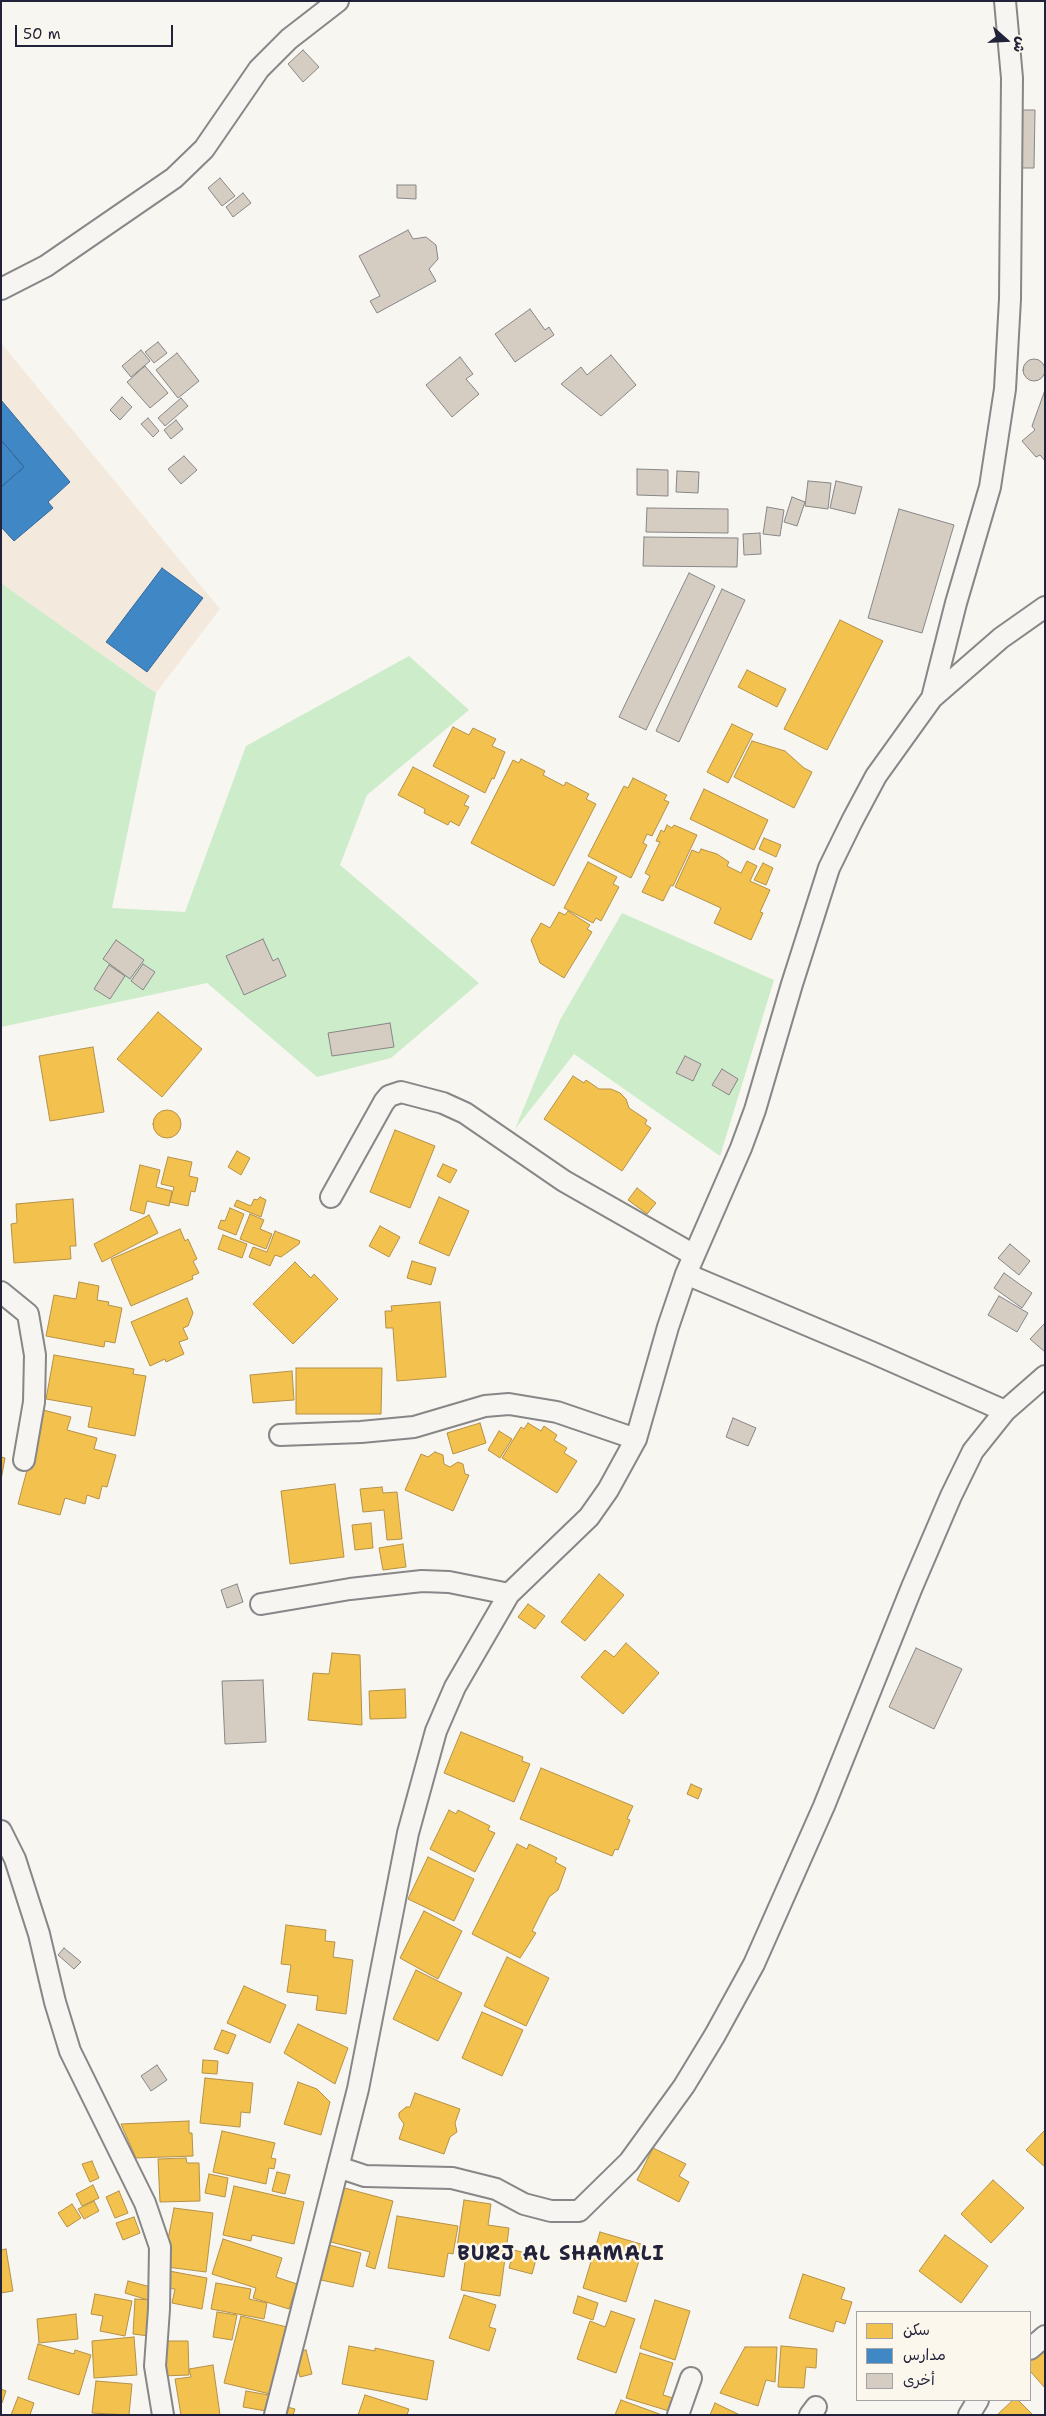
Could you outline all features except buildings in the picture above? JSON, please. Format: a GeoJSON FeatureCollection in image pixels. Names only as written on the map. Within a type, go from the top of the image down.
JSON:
{"type":"FeatureCollection","features":[{"type":"Feature","properties":{"kind":"street"},"geometry":{"type":"LineString","coordinates":[[1,289],[46,266],[174,178],[204,149],[259,69],[289,38],[338,1]]}},
{"type":"Feature","properties":{"kind":"street"},"geometry":{"type":"LineString","coordinates":[[932,698],[956,603],[990,487],[1005,389],[1010,299],[1012,97],[1005,1]]}},
{"type":"Feature","properties":{"kind":"street"},"geometry":{"type":"LineString","coordinates":[[275,2415],[358,2089],[408,1834],[434,1740],[455,1687],[510,1594],[589,1517],[608,1490],[636,1439],[668,1327],[686,1274],[741,1148],[755,1110],[794,975],[829,868],[876,776],[932,698],[1001,638],[1045,607]]}},
{"type":"Feature","properties":{"kind":"street"},"geometry":{"type":"LineString","coordinates":[[331,1197],[384,1102],[389,1096],[401,1092],[443,1104],[465,1113],[564,1181],[694,1255]]}},
{"type":"Feature","properties":{"kind":"street"},"geometry":{"type":"LineString","coordinates":[[686,1274],[1005,1411]]}},
{"type":"Feature","properties":{"kind":"street"},"geometry":{"type":"LineString","coordinates":[[1,1292],[28,1314],[35,1355],[34,1402],[24,1460]]}},
{"type":"Feature","properties":{"kind":"street"},"geometry":{"type":"LineString","coordinates":[[338,2167],[365,2176],[452,2178],[496,2189],[524,2204],[551,2211],[579,2211],[629,2162],[684,2086],[715,2035],[754,1964],[824,1806],[951,1496],[973,1451],[1005,1411],[1045,1376]]}},
{"type":"Feature","properties":{"kind":"street"},"geometry":{"type":"LineString","coordinates":[[280,1435],[361,1432],[414,1427],[484,1406],[509,1404],[557,1412],[636,1439]]}},
{"type":"Feature","properties":{"kind":"street"},"geometry":{"type":"LineString","coordinates":[[261,1604],[360,1587],[422,1581],[449,1582],[510,1594]]}},
{"type":"Feature","properties":{"kind":"street"},"geometry":{"type":"LineString","coordinates":[[1,1832],[15,1859],[39,1934],[55,2002],[70,2051],[145,2203],[160,2247],[159,2309],[155,2366],[163,2415]]}},
{"type":"Feature","properties":{"kind":"street"},"geometry":{"type":"LineString","coordinates":[[1031,2348],[1045,2336]]}},
{"type":"Feature","properties":{"kind":"street"},"geometry":{"type":"LineString","coordinates":[[678,2415],[691,2378]]}},
{"type":"Feature","properties":{"kind":"street"},"geometry":{"type":"LineString","coordinates":[[969,2415],[977,2401]]}},
{"type":"Feature","properties":{"kind":"shaded area"},"geometry":{"type":"Polygon","coordinates":[[[1,343],[220,609],[156,693],[1,583],[1,343]]]}},
{"type":"Feature","properties":{"kind":"green space"},"geometry":{"type":"Polygon","coordinates":[[[1,583],[156,693],[112,908],[185,912],[246,746],[409,656],[469,710],[367,795],[340,865],[479,983],[391,1058],[317,1077],[207,983],[1,1027],[1,583]]]}},
{"type":"Feature","properties":{"kind":"green space"},"geometry":{"type":"Polygon","coordinates":[[[622,913],[774,980],[720,1156],[574,1054],[515,1129],[560,1020],[622,913]]]}},
{"type":"Feature","properties":{"kind":"district","name":"BURJ AL SHAMALI"},"geometry":{"type":"Point","coordinates":[561,2255]}}]}
